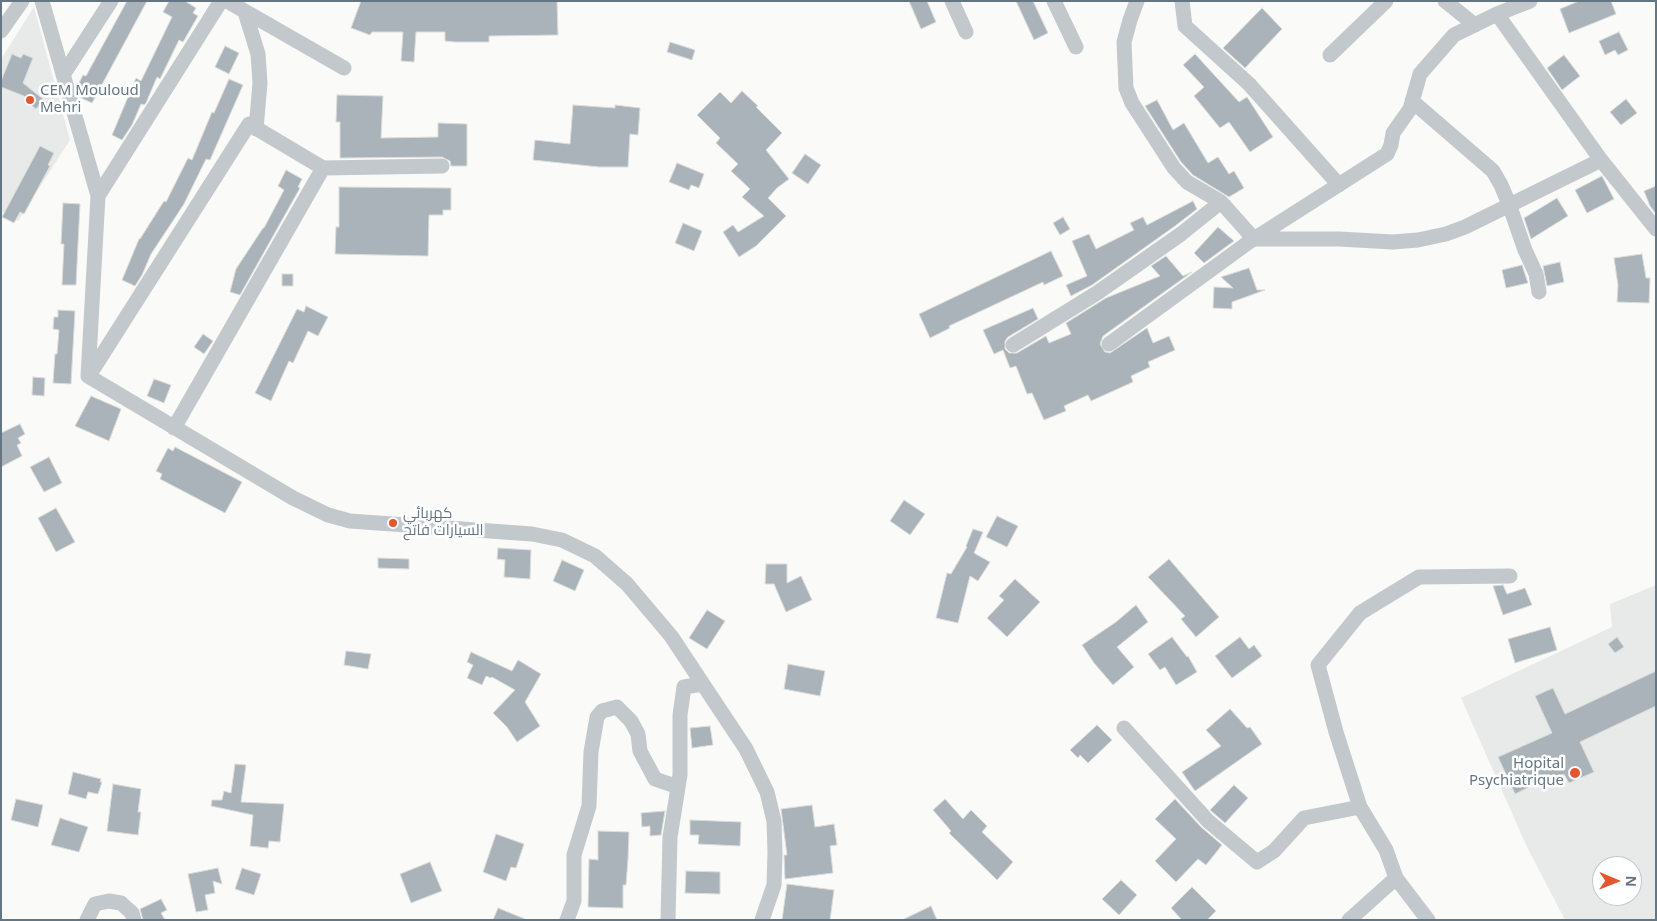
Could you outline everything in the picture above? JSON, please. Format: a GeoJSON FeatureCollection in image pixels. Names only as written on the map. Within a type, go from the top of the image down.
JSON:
{"type":"FeatureCollection","features":[{"type":"Feature","properties":{"kind":"street"},"geometry":{"type":"LineString","coordinates":[[1,31],[22,1]]}},
{"type":"Feature","properties":{"kind":"street"},"geometry":{"type":"LineString","coordinates":[[42,1],[98,196],[88,376]]}},
{"type":"Feature","properties":{"kind":"street"},"geometry":{"type":"LineString","coordinates":[[63,75],[111,1]]}},
{"type":"Feature","properties":{"kind":"street"},"geometry":{"type":"LineString","coordinates":[[98,196],[221,1]]}},
{"type":"Feature","properties":{"kind":"street"},"geometry":{"type":"LineString","coordinates":[[227,1],[344,68]]}},
{"type":"Feature","properties":{"kind":"street"},"geometry":{"type":"LineString","coordinates":[[952,1],[966,32]]}},
{"type":"Feature","properties":{"kind":"street"},"geometry":{"type":"LineString","coordinates":[[1054,1],[1076,47]]}},
{"type":"Feature","properties":{"kind":"street"},"geometry":{"type":"LineString","coordinates":[[1138,1],[1124,42],[1126,88],[1132,103],[1174,168],[1188,182],[1221,202],[1254,239],[1339,239],[1393,242],[1418,240],[1446,234],[1465,227],[1601,160]]}},
{"type":"Feature","properties":{"kind":"street"},"geometry":{"type":"LineString","coordinates":[[1182,1],[1185,26],[1249,84],[1339,185]]}},
{"type":"Feature","properties":{"kind":"street"},"geometry":{"type":"LineString","coordinates":[[1330,55],[1386,1]]}},
{"type":"Feature","properties":{"kind":"street"},"geometry":{"type":"LineString","coordinates":[[1109,344],[1254,239],[1387,154],[1392,145],[1392,133],[1410,109],[1420,74],[1454,34],[1530,1]]}},
{"type":"Feature","properties":{"kind":"street"},"geometry":{"type":"LineString","coordinates":[[1450,3],[1475,25]]}},
{"type":"Feature","properties":{"kind":"street"},"geometry":{"type":"LineString","coordinates":[[245,12],[258,54],[260,83],[256,129]]}},
{"type":"Feature","properties":{"kind":"street"},"geometry":{"type":"LineString","coordinates":[[1498,14],[1601,160],[1656,229]]}},
{"type":"Feature","properties":{"kind":"street"},"geometry":{"type":"LineString","coordinates":[[1412,101],[1493,172],[1501,185],[1536,274],[1538,292]]}},
{"type":"Feature","properties":{"kind":"street"},"geometry":{"type":"LineString","coordinates":[[88,376],[249,124],[323,168],[442,166]]}},
{"type":"Feature","properties":{"kind":"street"},"geometry":{"type":"LineString","coordinates":[[174,428],[323,168]]}},
{"type":"Feature","properties":{"kind":"street"},"geometry":{"type":"LineString","coordinates":[[1013,345],[1132,268],[1181,234],[1221,202]]}},
{"type":"Feature","properties":{"kind":"street"},"geometry":{"type":"LineString","coordinates":[[88,376],[293,498],[328,515],[350,521],[532,534],[562,540],[595,556],[627,584],[671,636],[746,749],[767,792],[774,821],[774,885],[762,920]]}},
{"type":"Feature","properties":{"kind":"street"},"geometry":{"type":"LineString","coordinates":[[1428,920],[1396,878],[1386,850],[1360,807],[1336,732],[1318,665],[1360,613],[1419,577],[1510,576]]}},
{"type":"Feature","properties":{"kind":"street"},"geometry":{"type":"LineString","coordinates":[[668,920],[670,837],[680,775],[680,715],[684,687],[703,684]]}},
{"type":"Feature","properties":{"kind":"street"},"geometry":{"type":"LineString","coordinates":[[567,920],[574,901],[574,855],[589,806],[591,752],[597,717],[602,711],[616,707],[631,721],[638,734],[640,751],[655,779],[678,787]]}},
{"type":"Feature","properties":{"kind":"street"},"geometry":{"type":"LineString","coordinates":[[1124,728],[1208,821],[1257,862],[1274,851],[1304,818],[1360,807]]}},
{"type":"Feature","properties":{"kind":"street"},"geometry":{"type":"LineString","coordinates":[[1350,920],[1396,878]]}},
{"type":"Feature","properties":{"kind":"street"},"geometry":{"type":"LineString","coordinates":[[87,920],[95,904],[109,901],[121,903],[132,913],[134,920]]}},
{"type":"Feature","properties":{"kind":"shaded area","name":"CEM Mouloud Mehri"},"geometry":{"type":"Polygon","coordinates":[[[34,7],[70,140],[18,221],[3,212],[1,215],[1,59],[34,7]]]}},
{"type":"Feature","properties":{"kind":"shaded area","name":"Hopital Psychiatrique"},"geometry":{"type":"Polygon","coordinates":[[[1656,585],[1656,920],[1565,920],[1527,847],[1461,698],[1612,627],[1610,604],[1656,585]]]}},
{"type":"Feature","properties":{"kind":"building"},"geometry":{"type":"Polygon","coordinates":[[[127,1],[147,1],[92,103],[79,97],[77,87],[83,75],[86,76],[127,1]]]}},
{"type":"Feature","properties":{"kind":"building"},"geometry":{"type":"Polygon","coordinates":[[[169,1],[185,1],[196,8],[193,13],[198,16],[183,42],[179,40],[160,79],[157,77],[146,103],[144,105],[141,104],[132,125],[122,140],[112,135],[136,78],[141,81],[172,17],[163,12],[169,1]]]}},
{"type":"Feature","properties":{"kind":"building"},"geometry":{"type":"Polygon","coordinates":[[[361,1],[557,1],[558,35],[489,36],[489,42],[455,42],[445,41],[445,32],[416,32],[414,62],[401,61],[403,32],[372,32],[370,35],[351,28],[361,1]]]}},
{"type":"Feature","properties":{"kind":"building"},"geometry":{"type":"Polygon","coordinates":[[[909,1],[927,1],[936,22],[921,29],[909,1]]]}},
{"type":"Feature","properties":{"kind":"building"},"geometry":{"type":"Polygon","coordinates":[[[1016,1],[1033,1],[1048,33],[1034,40],[1016,1]]]}},
{"type":"Feature","properties":{"kind":"building"},"geometry":{"type":"Polygon","coordinates":[[[1579,1],[1611,1],[1616,14],[1569,33],[1560,9],[1579,1]]]}},
{"type":"Feature","properties":{"kind":"building"},"geometry":{"type":"Polygon","coordinates":[[[1262,8],[1282,29],[1245,68],[1223,48],[1262,8]]]}},
{"type":"Feature","properties":{"kind":"building"},"geometry":{"type":"Polygon","coordinates":[[[1619,32],[1628,50],[1618,55],[1615,50],[1605,55],[1599,41],[1619,32]]]}},
{"type":"Feature","properties":{"kind":"building"},"geometry":{"type":"Polygon","coordinates":[[[670,42],[695,50],[692,60],[667,52],[670,42]]]}},
{"type":"Feature","properties":{"kind":"building"},"geometry":{"type":"Polygon","coordinates":[[[225,46],[239,53],[229,74],[215,67],[225,46]]]}},
{"type":"Feature","properties":{"kind":"building"},"geometry":{"type":"Polygon","coordinates":[[[12,54],[21,58],[23,54],[33,58],[23,83],[48,103],[46,105],[41,103],[36,109],[27,102],[29,98],[1,87],[1,81],[12,54]]]}},
{"type":"Feature","properties":{"kind":"building"},"geometry":{"type":"Polygon","coordinates":[[[1195,54],[1239,102],[1247,97],[1273,137],[1250,152],[1229,122],[1220,128],[1194,96],[1204,87],[1183,65],[1195,54]]]}},
{"type":"Feature","properties":{"kind":"building"},"geometry":{"type":"Polygon","coordinates":[[[1564,55],[1580,76],[1562,90],[1547,68],[1564,55]]]}},
{"type":"Feature","properties":{"kind":"building"},"geometry":{"type":"Polygon","coordinates":[[[229,79],[243,85],[210,160],[206,159],[184,204],[151,254],[135,286],[122,280],[139,239],[164,201],[166,202],[188,158],[192,160],[212,112],[214,113],[229,79]]]}},
{"type":"Feature","properties":{"kind":"building"},"geometry":{"type":"Polygon","coordinates":[[[742,91],[782,133],[766,150],[789,179],[768,198],[786,216],[756,246],[739,257],[723,232],[733,225],[738,232],[764,216],[742,197],[750,189],[731,171],[738,164],[716,143],[720,138],[697,115],[720,92],[731,103],[742,91]]]}},
{"type":"Feature","properties":{"kind":"building"},"geometry":{"type":"Polygon","coordinates":[[[337,95],[383,96],[381,138],[438,137],[438,123],[467,124],[467,166],[451,166],[450,161],[442,157],[340,158],[340,122],[336,122],[337,95]]]}},
{"type":"Feature","properties":{"kind":"building"},"geometry":{"type":"Polygon","coordinates":[[[1626,99],[1637,113],[1621,125],[1610,112],[1626,99]]]}},
{"type":"Feature","properties":{"kind":"building"},"geometry":{"type":"Polygon","coordinates":[[[1157,100],[1173,130],[1184,123],[1208,163],[1218,157],[1229,174],[1234,171],[1244,188],[1229,197],[1193,175],[1181,162],[1145,106],[1157,100]]]}},
{"type":"Feature","properties":{"kind":"building"},"geometry":{"type":"Polygon","coordinates":[[[573,105],[615,108],[615,105],[640,108],[638,135],[630,134],[628,167],[599,167],[533,160],[535,140],[570,144],[573,105]]]}},
{"type":"Feature","properties":{"kind":"building"},"geometry":{"type":"Polygon","coordinates":[[[40,146],[54,153],[48,165],[50,166],[24,214],[20,212],[14,223],[2,217],[40,146]]]}},
{"type":"Feature","properties":{"kind":"building"},"geometry":{"type":"Polygon","coordinates":[[[805,154],[821,165],[808,184],[792,173],[805,154]]]}},
{"type":"Feature","properties":{"kind":"building"},"geometry":{"type":"Polygon","coordinates":[[[677,163],[704,174],[699,188],[691,185],[689,190],[669,182],[677,163]]]}},
{"type":"Feature","properties":{"kind":"building"},"geometry":{"type":"Polygon","coordinates":[[[286,170],[302,179],[298,187],[300,188],[240,295],[230,292],[236,269],[264,228],[284,190],[278,186],[286,170]]]}},
{"type":"Feature","properties":{"kind":"building"},"geometry":{"type":"Polygon","coordinates":[[[1602,176],[1614,199],[1587,213],[1575,190],[1602,176]]]}},
{"type":"Feature","properties":{"kind":"building"},"geometry":{"type":"Polygon","coordinates":[[[1656,186],[1656,214],[1650,206],[1644,191],[1656,186]]]}},
{"type":"Feature","properties":{"kind":"building"},"geometry":{"type":"Polygon","coordinates":[[[339,187],[451,188],[451,210],[443,210],[443,215],[429,215],[428,256],[335,254],[336,227],[339,227],[339,187]]]}},
{"type":"Feature","properties":{"kind":"building"},"geometry":{"type":"Polygon","coordinates":[[[1557,198],[1568,216],[1531,239],[1524,218],[1557,198]]]}},
{"type":"Feature","properties":{"kind":"building"},"geometry":{"type":"Polygon","coordinates":[[[1193,201],[1197,209],[1092,285],[1071,296],[1066,285],[1087,276],[1072,241],[1089,234],[1096,249],[1134,230],[1130,223],[1143,217],[1147,225],[1193,201]]]}},
{"type":"Feature","properties":{"kind":"building"},"geometry":{"type":"Polygon","coordinates":[[[63,203],[80,204],[76,285],[62,285],[63,203]]]}},
{"type":"Feature","properties":{"kind":"building"},"geometry":{"type":"Polygon","coordinates":[[[1063,217],[1070,229],[1060,235],[1053,223],[1063,217]]]}},
{"type":"Feature","properties":{"kind":"building"},"geometry":{"type":"Polygon","coordinates":[[[683,223],[702,231],[694,251],[675,243],[683,223]]]}},
{"type":"Feature","properties":{"kind":"building"},"geometry":{"type":"Polygon","coordinates":[[[1218,227],[1234,241],[1204,263],[1194,253],[1218,227]]]}},
{"type":"Feature","properties":{"kind":"building"},"geometry":{"type":"Polygon","coordinates":[[[1051,251],[1063,276],[1044,285],[1043,282],[949,326],[950,328],[930,338],[919,314],[1051,251]]]}},
{"type":"Feature","properties":{"kind":"building"},"geometry":{"type":"Polygon","coordinates":[[[1642,254],[1646,278],[1650,278],[1649,303],[1617,302],[1618,285],[1614,258],[1642,254]]]}},
{"type":"Feature","properties":{"kind":"building"},"geometry":{"type":"Polygon","coordinates":[[[1166,256],[1183,276],[1192,272],[1103,336],[1100,344],[1105,352],[1110,353],[1147,328],[1153,343],[1169,336],[1175,350],[1148,362],[1150,367],[1131,376],[1133,382],[1091,401],[1088,395],[1064,406],[1066,411],[1044,420],[1032,393],[1027,394],[1016,366],[1010,368],[1003,350],[994,354],[983,330],[1033,308],[1038,319],[1008,337],[1005,341],[1005,349],[1009,353],[1017,353],[1046,336],[1049,343],[1071,334],[1066,323],[1106,298],[1160,276],[1151,266],[1166,256]]]}},
{"type":"Feature","properties":{"kind":"building"},"geometry":{"type":"Polygon","coordinates":[[[1560,262],[1564,282],[1547,286],[1543,266],[1560,262]]]}},
{"type":"Feature","properties":{"kind":"building"},"geometry":{"type":"Polygon","coordinates":[[[1522,265],[1528,283],[1506,288],[1502,270],[1522,265]]]}},
{"type":"Feature","properties":{"kind":"building"},"geometry":{"type":"Polygon","coordinates":[[[1249,268],[1257,290],[1265,290],[1232,302],[1232,309],[1213,308],[1214,287],[1233,288],[1221,277],[1249,268]]]}},
{"type":"Feature","properties":{"kind":"building"},"geometry":{"type":"Polygon","coordinates":[[[282,274],[293,274],[293,286],[282,286],[282,274]]]}},
{"type":"Feature","properties":{"kind":"building"},"geometry":{"type":"Polygon","coordinates":[[[306,306],[328,317],[318,336],[308,331],[293,363],[289,361],[271,401],[255,393],[297,309],[304,312],[306,306]]]}},
{"type":"Feature","properties":{"kind":"building"},"geometry":{"type":"Polygon","coordinates":[[[58,310],[75,311],[71,384],[53,383],[59,330],[53,329],[54,317],[58,317],[58,310]]]}},
{"type":"Feature","properties":{"kind":"building"},"geometry":{"type":"Polygon","coordinates":[[[203,334],[213,341],[204,354],[194,347],[203,334]]]}},
{"type":"Feature","properties":{"kind":"building"},"geometry":{"type":"Polygon","coordinates":[[[33,377],[45,378],[44,396],[32,395],[33,377]]]}},
{"type":"Feature","properties":{"kind":"building"},"geometry":{"type":"Polygon","coordinates":[[[154,379],[171,385],[164,403],[147,396],[154,379]]]}},
{"type":"Feature","properties":{"kind":"building"},"geometry":{"type":"Polygon","coordinates":[[[91,396],[121,409],[109,441],[75,426],[91,396]]]}},
{"type":"Feature","properties":{"kind":"building"},"geometry":{"type":"Polygon","coordinates":[[[20,424],[25,434],[18,438],[21,443],[17,445],[22,456],[1,467],[1,433],[20,424]]]}},
{"type":"Feature","properties":{"kind":"building"},"geometry":{"type":"Polygon","coordinates":[[[175,447],[242,482],[225,513],[160,479],[162,474],[156,471],[168,448],[173,451],[175,447]]]}},
{"type":"Feature","properties":{"kind":"building"},"geometry":{"type":"Polygon","coordinates":[[[49,457],[62,483],[44,492],[30,467],[49,457]]]}},
{"type":"Feature","properties":{"kind":"building"},"geometry":{"type":"Polygon","coordinates":[[[904,500],[925,514],[910,535],[890,521],[904,500]]]}},
{"type":"Feature","properties":{"kind":"building"},"geometry":{"type":"Polygon","coordinates":[[[56,508],[75,542],[56,552],[38,518],[56,508]]]}},
{"type":"Feature","properties":{"kind":"building"},"geometry":{"type":"Polygon","coordinates":[[[997,516],[1018,526],[1007,547],[986,537],[997,516]]]}},
{"type":"Feature","properties":{"kind":"building"},"geometry":{"type":"Polygon","coordinates":[[[973,529],[983,532],[974,553],[990,562],[978,581],[970,576],[958,623],[936,618],[947,573],[951,574],[967,547],[973,529]]]}},
{"type":"Feature","properties":{"kind":"building"},"geometry":{"type":"Polygon","coordinates":[[[498,548],[531,550],[530,579],[504,577],[505,560],[497,559],[498,548]]]}},
{"type":"Feature","properties":{"kind":"building"},"geometry":{"type":"Polygon","coordinates":[[[378,558],[409,559],[409,569],[378,568],[378,558]]]}},
{"type":"Feature","properties":{"kind":"building"},"geometry":{"type":"Polygon","coordinates":[[[1169,559],[1219,617],[1196,637],[1181,619],[1185,616],[1148,577],[1169,559]]]}},
{"type":"Feature","properties":{"kind":"building"},"geometry":{"type":"Polygon","coordinates":[[[562,560],[584,570],[575,591],[553,581],[562,560]]]}},
{"type":"Feature","properties":{"kind":"building"},"geometry":{"type":"Polygon","coordinates":[[[766,564],[787,564],[787,583],[801,576],[812,600],[786,612],[774,584],[765,584],[766,564]]]}},
{"type":"Feature","properties":{"kind":"building"},"geometry":{"type":"Polygon","coordinates":[[[1015,579],[1040,602],[1007,637],[987,618],[1004,600],[999,596],[1015,579]]]}},
{"type":"Feature","properties":{"kind":"building"},"geometry":{"type":"Polygon","coordinates":[[[1503,585],[1507,594],[1525,588],[1532,605],[1503,615],[1493,586],[1503,585]]]}},
{"type":"Feature","properties":{"kind":"building"},"geometry":{"type":"Polygon","coordinates":[[[1136,605],[1148,622],[1117,647],[1134,667],[1113,685],[1094,663],[1082,645],[1116,622],[1136,605]]]}},
{"type":"Feature","properties":{"kind":"building"},"geometry":{"type":"Polygon","coordinates":[[[707,610],[725,621],[707,649],[689,638],[707,610]]]}},
{"type":"Feature","properties":{"kind":"building"},"geometry":{"type":"Polygon","coordinates":[[[1550,627],[1557,650],[1515,663],[1508,639],[1550,627]]]}},
{"type":"Feature","properties":{"kind":"building"},"geometry":{"type":"Polygon","coordinates":[[[1172,637],[1188,656],[1197,672],[1176,685],[1165,667],[1160,670],[1148,654],[1172,637]]]}},
{"type":"Feature","properties":{"kind":"building"},"geometry":{"type":"Polygon","coordinates":[[[1240,637],[1249,649],[1254,645],[1262,656],[1232,678],[1215,656],[1240,637]]]}},
{"type":"Feature","properties":{"kind":"building"},"geometry":{"type":"Polygon","coordinates":[[[1617,637],[1624,647],[1615,653],[1608,644],[1617,637]]]}},
{"type":"Feature","properties":{"kind":"building"},"geometry":{"type":"Polygon","coordinates":[[[346,651],[371,654],[368,669],[344,665],[346,651]]]}},
{"type":"Feature","properties":{"kind":"building"},"geometry":{"type":"Polygon","coordinates":[[[471,652],[512,671],[518,660],[541,674],[525,702],[540,726],[517,742],[507,727],[493,713],[515,690],[492,677],[486,676],[482,685],[467,678],[473,665],[467,662],[471,652]]]}},
{"type":"Feature","properties":{"kind":"building"},"geometry":{"type":"Polygon","coordinates":[[[788,664],[825,671],[820,696],[784,689],[788,664]]]}},
{"type":"Feature","properties":{"kind":"building"},"geometry":{"type":"Polygon","coordinates":[[[1656,671],[1656,706],[1580,742],[1594,772],[1569,783],[1564,774],[1515,794],[1498,757],[1552,733],[1535,696],[1553,688],[1565,714],[1656,671]]]}},
{"type":"Feature","properties":{"kind":"building"},"geometry":{"type":"Polygon","coordinates":[[[1230,709],[1247,728],[1250,727],[1262,744],[1195,791],[1182,772],[1221,746],[1206,730],[1230,709]]]}},
{"type":"Feature","properties":{"kind":"building"},"geometry":{"type":"Polygon","coordinates":[[[1097,725],[1112,740],[1088,763],[1080,755],[1078,758],[1070,750],[1097,725]]]}},
{"type":"Feature","properties":{"kind":"building"},"geometry":{"type":"Polygon","coordinates":[[[710,726],[713,745],[692,748],[690,728],[710,726]]]}},
{"type":"Feature","properties":{"kind":"building"},"geometry":{"type":"Polygon","coordinates":[[[235,764],[246,765],[241,802],[284,804],[280,842],[269,841],[268,848],[250,846],[253,815],[211,806],[212,800],[222,800],[224,791],[231,793],[235,764]]]}},
{"type":"Feature","properties":{"kind":"building"},"geometry":{"type":"Polygon","coordinates":[[[73,772],[101,779],[100,782],[102,782],[98,794],[88,792],[86,799],[68,794],[73,772]]]}},
{"type":"Feature","properties":{"kind":"building"},"geometry":{"type":"Polygon","coordinates":[[[113,784],[141,789],[138,835],[107,831],[113,784]]]}},
{"type":"Feature","properties":{"kind":"building"},"geometry":{"type":"Polygon","coordinates":[[[1234,785],[1248,798],[1225,823],[1210,810],[1234,785]]]}},
{"type":"Feature","properties":{"kind":"building"},"geometry":{"type":"Polygon","coordinates":[[[16,799],[43,805],[38,827],[11,820],[16,799]]]}},
{"type":"Feature","properties":{"kind":"building"},"geometry":{"type":"Polygon","coordinates":[[[945,799],[963,819],[971,810],[987,826],[982,832],[1013,862],[997,880],[949,833],[951,831],[933,810],[945,799]]]}},
{"type":"Feature","properties":{"kind":"building"},"geometry":{"type":"Polygon","coordinates":[[[1175,799],[1201,827],[1222,845],[1206,865],[1198,859],[1176,882],[1155,861],[1176,839],[1155,819],[1175,799]]]}},
{"type":"Feature","properties":{"kind":"building"},"geometry":{"type":"Polygon","coordinates":[[[812,805],[815,827],[834,824],[837,845],[830,846],[833,873],[785,879],[784,855],[787,855],[781,809],[812,805]]]}},
{"type":"Feature","properties":{"kind":"building"},"geometry":{"type":"Polygon","coordinates":[[[665,811],[661,835],[650,836],[650,826],[642,827],[641,813],[665,811]]]}},
{"type":"Feature","properties":{"kind":"building"},"geometry":{"type":"Polygon","coordinates":[[[60,818],[88,827],[79,852],[51,845],[60,818]]]}},
{"type":"Feature","properties":{"kind":"building"},"geometry":{"type":"Polygon","coordinates":[[[690,820],[741,822],[740,846],[698,844],[699,835],[690,835],[690,820]]]}},
{"type":"Feature","properties":{"kind":"building"},"geometry":{"type":"Polygon","coordinates":[[[598,831],[629,832],[626,885],[623,885],[623,908],[588,907],[589,859],[598,860],[598,831]]]}},
{"type":"Feature","properties":{"kind":"building"},"geometry":{"type":"Polygon","coordinates":[[[496,834],[524,844],[516,868],[511,867],[506,881],[483,872],[496,834]]]}},
{"type":"Feature","properties":{"kind":"building"},"geometry":{"type":"Polygon","coordinates":[[[430,862],[442,891],[411,903],[400,874],[430,862]]]}},
{"type":"Feature","properties":{"kind":"building"},"geometry":{"type":"Polygon","coordinates":[[[218,868],[222,884],[213,881],[215,893],[205,895],[208,910],[196,912],[188,874],[218,868]]]}},
{"type":"Feature","properties":{"kind":"building"},"geometry":{"type":"Polygon","coordinates":[[[242,868],[261,874],[254,895],[235,889],[242,868]]]}},
{"type":"Feature","properties":{"kind":"building"},"geometry":{"type":"Polygon","coordinates":[[[686,871],[720,872],[720,894],[685,893],[686,871]]]}},
{"type":"Feature","properties":{"kind":"building"},"geometry":{"type":"Polygon","coordinates":[[[1121,880],[1137,895],[1119,915],[1102,899],[1121,880]]]}},
{"type":"Feature","properties":{"kind":"building"},"geometry":{"type":"Polygon","coordinates":[[[787,884],[834,890],[830,920],[782,920],[787,884]]]}},
{"type":"Feature","properties":{"kind":"building"},"geometry":{"type":"Polygon","coordinates":[[[1192,887],[1216,911],[1207,920],[1182,920],[1171,908],[1192,887]]]}},
{"type":"Feature","properties":{"kind":"building"},"geometry":{"type":"Polygon","coordinates":[[[161,899],[167,910],[161,913],[165,920],[143,920],[140,909],[161,899]]]}},
{"type":"Feature","properties":{"kind":"building"},"geometry":{"type":"Polygon","coordinates":[[[931,906],[937,920],[902,920],[931,906]]]}},
{"type":"Feature","properties":{"kind":"building"},"geometry":{"type":"Polygon","coordinates":[[[498,908],[525,919],[525,920],[493,920],[498,908]]]}},
{"type":"Feature","properties":{"kind":"place","name":"CEM Mouloud Mehri"},"geometry":{"type":"Point","coordinates":[30,100]}},
{"type":"Feature","properties":{"kind":"place","name":"كهربائي السيارات فاتح"},"geometry":{"type":"Point","coordinates":[393,523]}},
{"type":"Feature","properties":{"kind":"place","name":"Hopital Psychiatrique"},"geometry":{"type":"Point","coordinates":[1575,773]}}]}
